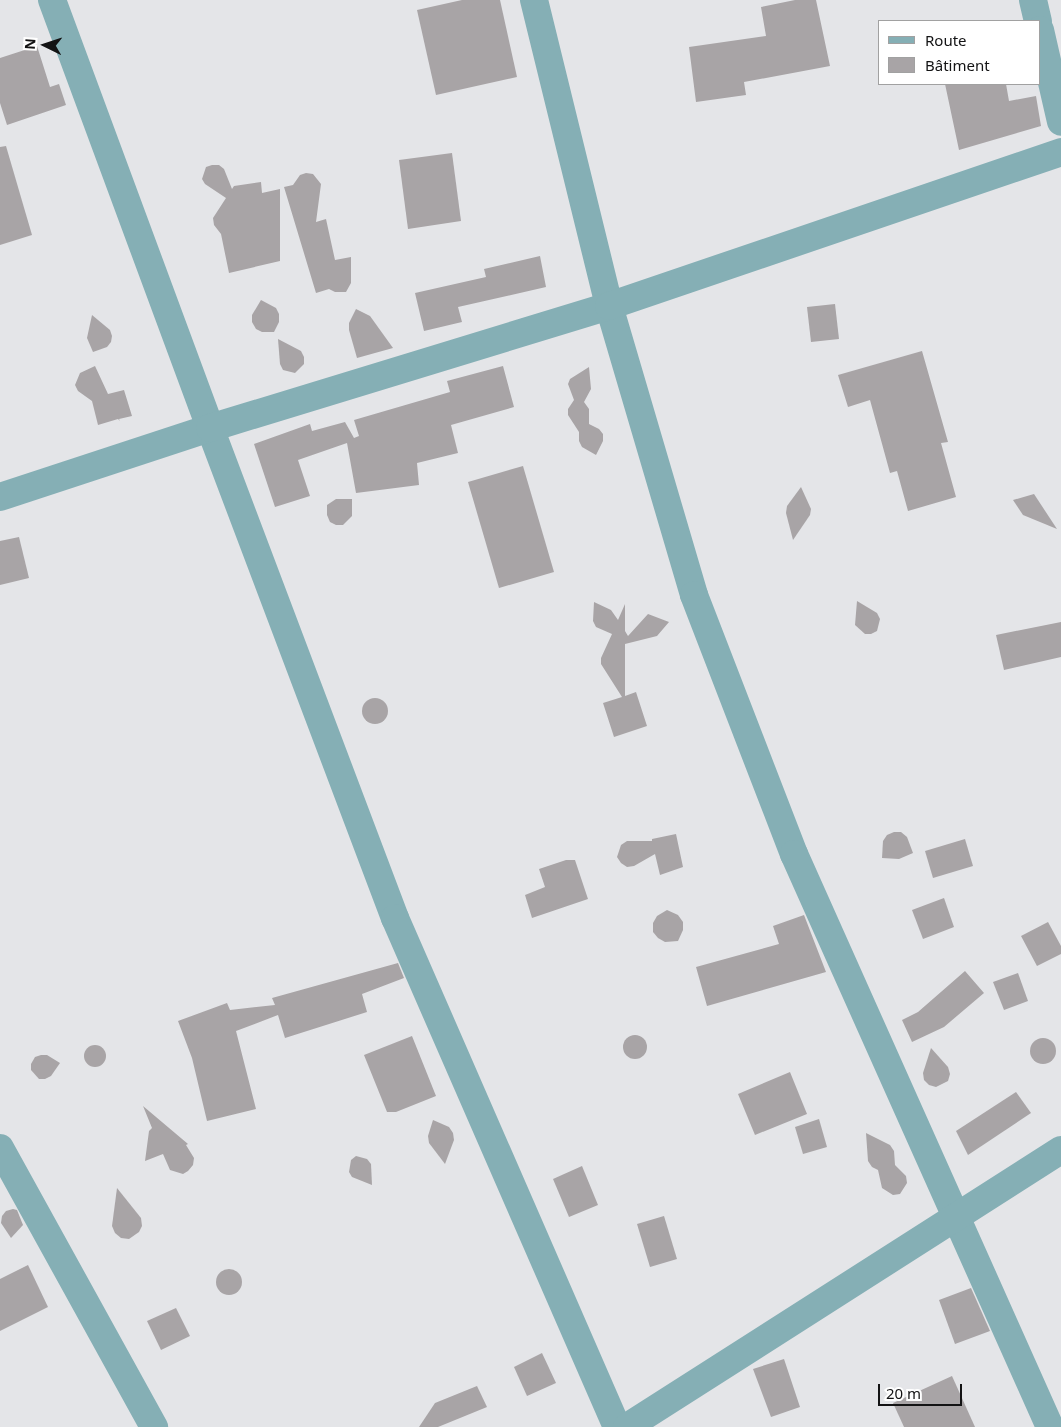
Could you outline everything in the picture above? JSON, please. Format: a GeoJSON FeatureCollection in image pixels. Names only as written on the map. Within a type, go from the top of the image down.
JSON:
{"type":"FeatureCollection","features":[{"type":"Feature","properties":{"kind":"street"},"geometry":{"type":"LineString","coordinates":[[52,0],[210,428],[395,918],[617,1427]]}},
{"type":"Feature","properties":{"kind":"street"},"geometry":{"type":"LineString","coordinates":[[534,0],[609,306],[694,595],[794,854],[1050,1427]]}},
{"type":"Feature","properties":{"kind":"street"},"geometry":{"type":"LineString","coordinates":[[1033,0],[1038,20]]}},
{"type":"Feature","properties":{"kind":"street"},"geometry":{"type":"LineString","coordinates":[[1041,34],[1061,122]]}},
{"type":"Feature","properties":{"kind":"street"},"geometry":{"type":"LineString","coordinates":[[0,497],[210,428],[609,306],[1061,152]]}},
{"type":"Feature","properties":{"kind":"street"},"geometry":{"type":"LineString","coordinates":[[0,1148],[154,1427]]}},
{"type":"Feature","properties":{"kind":"street"},"geometry":{"type":"LineString","coordinates":[[627,1427],[1061,1150]]}},
{"type":"Feature","properties":{"kind":"building"},"geometry":{"type":"Polygon","coordinates":[[[462,0],[500,0],[517,77],[436,95],[417,10],[462,0]]]}},
{"type":"Feature","properties":{"kind":"building"},"geometry":{"type":"Polygon","coordinates":[[[795,0],[816,0],[830,66],[744,82],[746,95],[696,102],[689,47],[766,36],[761,7],[795,0]]]}},
{"type":"Feature","properties":{"kind":"building"},"geometry":{"type":"Polygon","coordinates":[[[37,46],[50,87],[59,84],[66,105],[7,125],[0,103],[0,58],[37,46]]]}},
{"type":"Feature","properties":{"kind":"building"},"geometry":{"type":"Polygon","coordinates":[[[945,85],[1006,85],[1009,101],[1036,96],[1041,126],[959,150],[945,85]]]}},
{"type":"Feature","properties":{"kind":"building"},"geometry":{"type":"Polygon","coordinates":[[[6,146],[32,235],[0,245],[0,147],[6,146]]]}},
{"type":"Feature","properties":{"kind":"building"},"geometry":{"type":"Polygon","coordinates":[[[452,153],[461,221],[408,229],[399,160],[452,153]]]}},
{"type":"Feature","properties":{"kind":"building"},"geometry":{"type":"Polygon","coordinates":[[[219,165],[224,169],[232,189],[234,186],[261,182],[262,193],[280,189],[280,261],[229,273],[221,234],[214,225],[213,218],[226,198],[205,184],[202,179],[206,167],[219,165]]]}},
{"type":"Feature","properties":{"kind":"building"},"geometry":{"type":"Polygon","coordinates":[[[306,173],[313,174],[321,184],[316,222],[326,219],[335,260],[351,257],[351,283],[346,292],[335,292],[329,289],[316,293],[284,187],[293,185],[300,175],[306,173]]]}},
{"type":"Feature","properties":{"kind":"building"},"geometry":{"type":"Polygon","coordinates":[[[540,256],[546,287],[458,307],[462,322],[424,331],[415,293],[486,277],[484,269],[540,256]]]}},
{"type":"Feature","properties":{"kind":"building"},"geometry":{"type":"Polygon","coordinates":[[[261,300],[276,308],[279,314],[279,322],[274,332],[262,332],[256,329],[252,322],[252,315],[261,300]]]}},
{"type":"Feature","properties":{"kind":"building"},"geometry":{"type":"Polygon","coordinates":[[[835,304],[839,339],[811,342],[807,307],[835,304]]]}},
{"type":"Feature","properties":{"kind":"building"},"geometry":{"type":"Polygon","coordinates":[[[356,309],[370,316],[393,348],[357,358],[349,330],[349,323],[356,309]]]}},
{"type":"Feature","properties":{"kind":"building"},"geometry":{"type":"Polygon","coordinates":[[[92,315],[110,330],[112,336],[111,342],[107,347],[93,352],[87,338],[92,315]]]}},
{"type":"Feature","properties":{"kind":"building"},"geometry":{"type":"Polygon","coordinates":[[[278,339],[301,351],[304,357],[304,364],[295,373],[283,370],[280,364],[278,339]]]}},
{"type":"Feature","properties":{"kind":"building"},"geometry":{"type":"Polygon","coordinates":[[[922,351],[948,442],[941,443],[956,497],[908,511],[897,471],[890,473],[870,400],[848,407],[838,375],[922,351]]]}},
{"type":"Feature","properties":{"kind":"building"},"geometry":{"type":"Polygon","coordinates":[[[95,366],[108,394],[124,390],[132,416],[119,419],[120,421],[118,419],[98,425],[92,401],[78,391],[75,385],[80,373],[95,366]]]}},
{"type":"Feature","properties":{"kind":"building"},"geometry":{"type":"Polygon","coordinates":[[[503,366],[514,407],[451,425],[458,453],[417,463],[419,485],[356,493],[347,443],[298,460],[310,496],[275,507],[254,444],[310,424],[312,431],[345,422],[354,438],[359,436],[354,420],[450,392],[447,381],[503,366]]]}},
{"type":"Feature","properties":{"kind":"building"},"geometry":{"type":"Polygon","coordinates":[[[589,367],[591,389],[584,402],[589,409],[589,424],[599,429],[603,434],[603,441],[596,455],[582,447],[579,441],[579,432],[568,415],[568,409],[574,400],[568,384],[570,379],[589,367]]]}},
{"type":"Feature","properties":{"kind":"building"},"geometry":{"type":"Polygon","coordinates":[[[523,466],[554,572],[499,588],[468,482],[523,466]]]}},
{"type":"Feature","properties":{"kind":"building"},"geometry":{"type":"Polygon","coordinates":[[[801,487],[811,509],[810,515],[793,540],[786,513],[787,506],[801,487]]]}},
{"type":"Feature","properties":{"kind":"building"},"geometry":{"type":"Polygon","coordinates":[[[1034,494],[1057,529],[1023,515],[1013,500],[1034,494]]]}},
{"type":"Feature","properties":{"kind":"building"},"geometry":{"type":"Polygon","coordinates":[[[336,499],[352,499],[352,516],[343,525],[336,525],[330,522],[327,515],[327,505],[336,499]]]}},
{"type":"Feature","properties":{"kind":"building"},"geometry":{"type":"Polygon","coordinates":[[[19,537],[29,578],[0,585],[0,541],[19,537]]]}},
{"type":"Feature","properties":{"kind":"building"},"geometry":{"type":"Polygon","coordinates":[[[857,601],[877,613],[880,619],[877,631],[865,634],[855,625],[857,601]]]}},
{"type":"Feature","properties":{"kind":"building"},"geometry":{"type":"Polygon","coordinates":[[[594,602],[611,610],[618,620],[625,604],[625,631],[628,636],[648,614],[669,622],[657,636],[625,644],[625,696],[636,692],[647,726],[614,737],[603,703],[622,697],[601,664],[601,658],[612,634],[596,627],[593,621],[594,602]]]}},
{"type":"Feature","properties":{"kind":"building"},"geometry":{"type":"Polygon","coordinates":[[[1061,622],[1061,657],[1004,670],[996,635],[1061,622]]]}},
{"type":"Feature","properties":{"kind":"building"},"geometry":{"type":"Polygon","coordinates":[[[375,698],[384,702],[388,711],[384,720],[375,724],[366,720],[362,711],[366,702],[375,698]]]}},
{"type":"Feature","properties":{"kind":"building"},"geometry":{"type":"Polygon","coordinates":[[[901,832],[907,837],[913,853],[899,859],[882,858],[883,841],[887,835],[901,832]]]}},
{"type":"Feature","properties":{"kind":"building"},"geometry":{"type":"Polygon","coordinates":[[[676,834],[683,867],[660,875],[655,854],[634,866],[627,867],[617,857],[621,845],[627,841],[652,841],[652,839],[676,834]]]}},
{"type":"Feature","properties":{"kind":"building"},"geometry":{"type":"Polygon","coordinates":[[[965,839],[973,866],[933,878],[925,851],[965,839]]]}},
{"type":"Feature","properties":{"kind":"building"},"geometry":{"type":"Polygon","coordinates":[[[566,860],[575,860],[588,899],[532,918],[525,895],[545,887],[539,869],[566,860]]]}},
{"type":"Feature","properties":{"kind":"building"},"geometry":{"type":"Polygon","coordinates":[[[944,898],[954,927],[923,939],[912,910],[944,898]]]}},
{"type":"Feature","properties":{"kind":"building"},"geometry":{"type":"Polygon","coordinates":[[[667,910],[678,915],[683,922],[683,930],[678,941],[665,942],[653,932],[653,923],[657,916],[667,910]]]}},
{"type":"Feature","properties":{"kind":"building"},"geometry":{"type":"Polygon","coordinates":[[[804,915],[826,972],[707,1006],[696,967],[779,944],[773,926],[804,915]]]}},
{"type":"Feature","properties":{"kind":"building"},"geometry":{"type":"Polygon","coordinates":[[[1048,922],[1061,946],[1061,954],[1037,966],[1021,936],[1048,922]]]}},
{"type":"Feature","properties":{"kind":"building"},"geometry":{"type":"Polygon","coordinates":[[[398,963],[404,978],[362,994],[367,1012],[285,1038],[278,1015],[236,1031],[256,1109],[207,1121],[192,1058],[178,1021],[227,1003],[230,1010],[275,1005],[272,998],[398,963]]]}},
{"type":"Feature","properties":{"kind":"building"},"geometry":{"type":"Polygon","coordinates":[[[965,971],[984,993],[944,1027],[912,1042],[902,1020],[918,1012],[965,971]]]}},
{"type":"Feature","properties":{"kind":"building"},"geometry":{"type":"Polygon","coordinates":[[[1018,973],[1028,1001],[1004,1010],[993,982],[1018,973]]]}},
{"type":"Feature","properties":{"kind":"building"},"geometry":{"type":"Polygon","coordinates":[[[635,1035],[644,1038],[647,1047],[644,1056],[635,1059],[626,1056],[623,1047],[626,1038],[635,1035]]]}},
{"type":"Feature","properties":{"kind":"building"},"geometry":{"type":"Polygon","coordinates":[[[412,1036],[436,1096],[396,1112],[387,1112],[364,1055],[412,1036]]]}},
{"type":"Feature","properties":{"kind":"building"},"geometry":{"type":"Polygon","coordinates":[[[1043,1038],[1052,1042],[1056,1051],[1052,1060],[1043,1064],[1034,1060],[1030,1051],[1034,1042],[1043,1038]]]}},
{"type":"Feature","properties":{"kind":"building"},"geometry":{"type":"Polygon","coordinates":[[[95,1045],[103,1048],[106,1056],[103,1064],[95,1067],[87,1064],[84,1056],[87,1048],[95,1045]]]}},
{"type":"Feature","properties":{"kind":"building"},"geometry":{"type":"Polygon","coordinates":[[[931,1048],[948,1067],[950,1074],[948,1081],[936,1087],[929,1085],[924,1080],[923,1073],[931,1048]]]}},
{"type":"Feature","properties":{"kind":"building"},"geometry":{"type":"Polygon","coordinates":[[[47,1055],[60,1063],[51,1076],[45,1079],[39,1079],[31,1070],[31,1064],[35,1057],[47,1055]]]}},
{"type":"Feature","properties":{"kind":"building"},"geometry":{"type":"Polygon","coordinates":[[[790,1072],[807,1114],[755,1135],[738,1094],[790,1072]]]}},
{"type":"Feature","properties":{"kind":"building"},"geometry":{"type":"Polygon","coordinates":[[[1016,1092],[1031,1113],[968,1155],[956,1131],[1016,1092]]]}},
{"type":"Feature","properties":{"kind":"building"},"geometry":{"type":"Polygon","coordinates":[[[143,1106],[188,1144],[186,1145],[194,1158],[193,1165],[188,1171],[183,1174],[170,1170],[163,1154],[145,1161],[149,1131],[152,1128],[143,1106]]]}},
{"type":"Feature","properties":{"kind":"building"},"geometry":{"type":"Polygon","coordinates":[[[819,1119],[827,1147],[803,1154],[795,1127],[819,1119]]]}},
{"type":"Feature","properties":{"kind":"building"},"geometry":{"type":"Polygon","coordinates":[[[433,1120],[449,1127],[453,1133],[454,1140],[445,1164],[429,1143],[428,1136],[433,1120]]]}},
{"type":"Feature","properties":{"kind":"building"},"geometry":{"type":"Polygon","coordinates":[[[866,1133],[890,1145],[894,1151],[895,1165],[906,1176],[907,1183],[900,1194],[893,1195],[882,1188],[878,1170],[872,1167],[868,1161],[866,1133]]]}},
{"type":"Feature","properties":{"kind":"building"},"geometry":{"type":"Polygon","coordinates":[[[356,1156],[367,1159],[371,1164],[372,1185],[352,1177],[349,1172],[351,1160],[356,1156]]]}},
{"type":"Feature","properties":{"kind":"building"},"geometry":{"type":"Polygon","coordinates":[[[582,1166],[598,1205],[569,1217],[553,1179],[582,1166]]]}},
{"type":"Feature","properties":{"kind":"building"},"geometry":{"type":"Polygon","coordinates":[[[117,1188],[141,1218],[142,1226],[139,1232],[129,1239],[121,1238],[115,1233],[112,1226],[117,1188]]]}},
{"type":"Feature","properties":{"kind":"building"},"geometry":{"type":"Polygon","coordinates":[[[17,1210],[23,1225],[11,1238],[1,1223],[2,1216],[6,1211],[17,1210]]]}},
{"type":"Feature","properties":{"kind":"building"},"geometry":{"type":"Polygon","coordinates":[[[664,1216],[677,1259],[650,1267],[637,1224],[664,1216]]]}},
{"type":"Feature","properties":{"kind":"building"},"geometry":{"type":"Polygon","coordinates":[[[28,1265],[48,1307],[0,1331],[0,1279],[28,1265]]]}},
{"type":"Feature","properties":{"kind":"building"},"geometry":{"type":"Polygon","coordinates":[[[229,1269],[238,1273],[242,1282],[238,1291],[229,1295],[220,1291],[216,1282],[220,1273],[229,1269]]]}},
{"type":"Feature","properties":{"kind":"building"},"geometry":{"type":"Polygon","coordinates":[[[971,1288],[990,1331],[955,1344],[939,1300],[971,1288]]]}},
{"type":"Feature","properties":{"kind":"building"},"geometry":{"type":"Polygon","coordinates":[[[176,1308],[190,1336],[161,1350],[147,1321],[176,1308]]]}},
{"type":"Feature","properties":{"kind":"building"},"geometry":{"type":"Polygon","coordinates":[[[542,1353],[556,1383],[527,1396],[514,1367],[542,1353]]]}},
{"type":"Feature","properties":{"kind":"building"},"geometry":{"type":"Polygon","coordinates":[[[784,1359],[800,1407],[771,1417],[753,1369],[784,1359]]]}},
{"type":"Feature","properties":{"kind":"building"},"geometry":{"type":"Polygon","coordinates":[[[952,1376],[975,1427],[904,1427],[893,1403],[952,1376]]]}},
{"type":"Feature","properties":{"kind":"building"},"geometry":{"type":"Polygon","coordinates":[[[477,1386],[487,1407],[438,1427],[419,1427],[435,1403],[477,1386]]]}}]}
